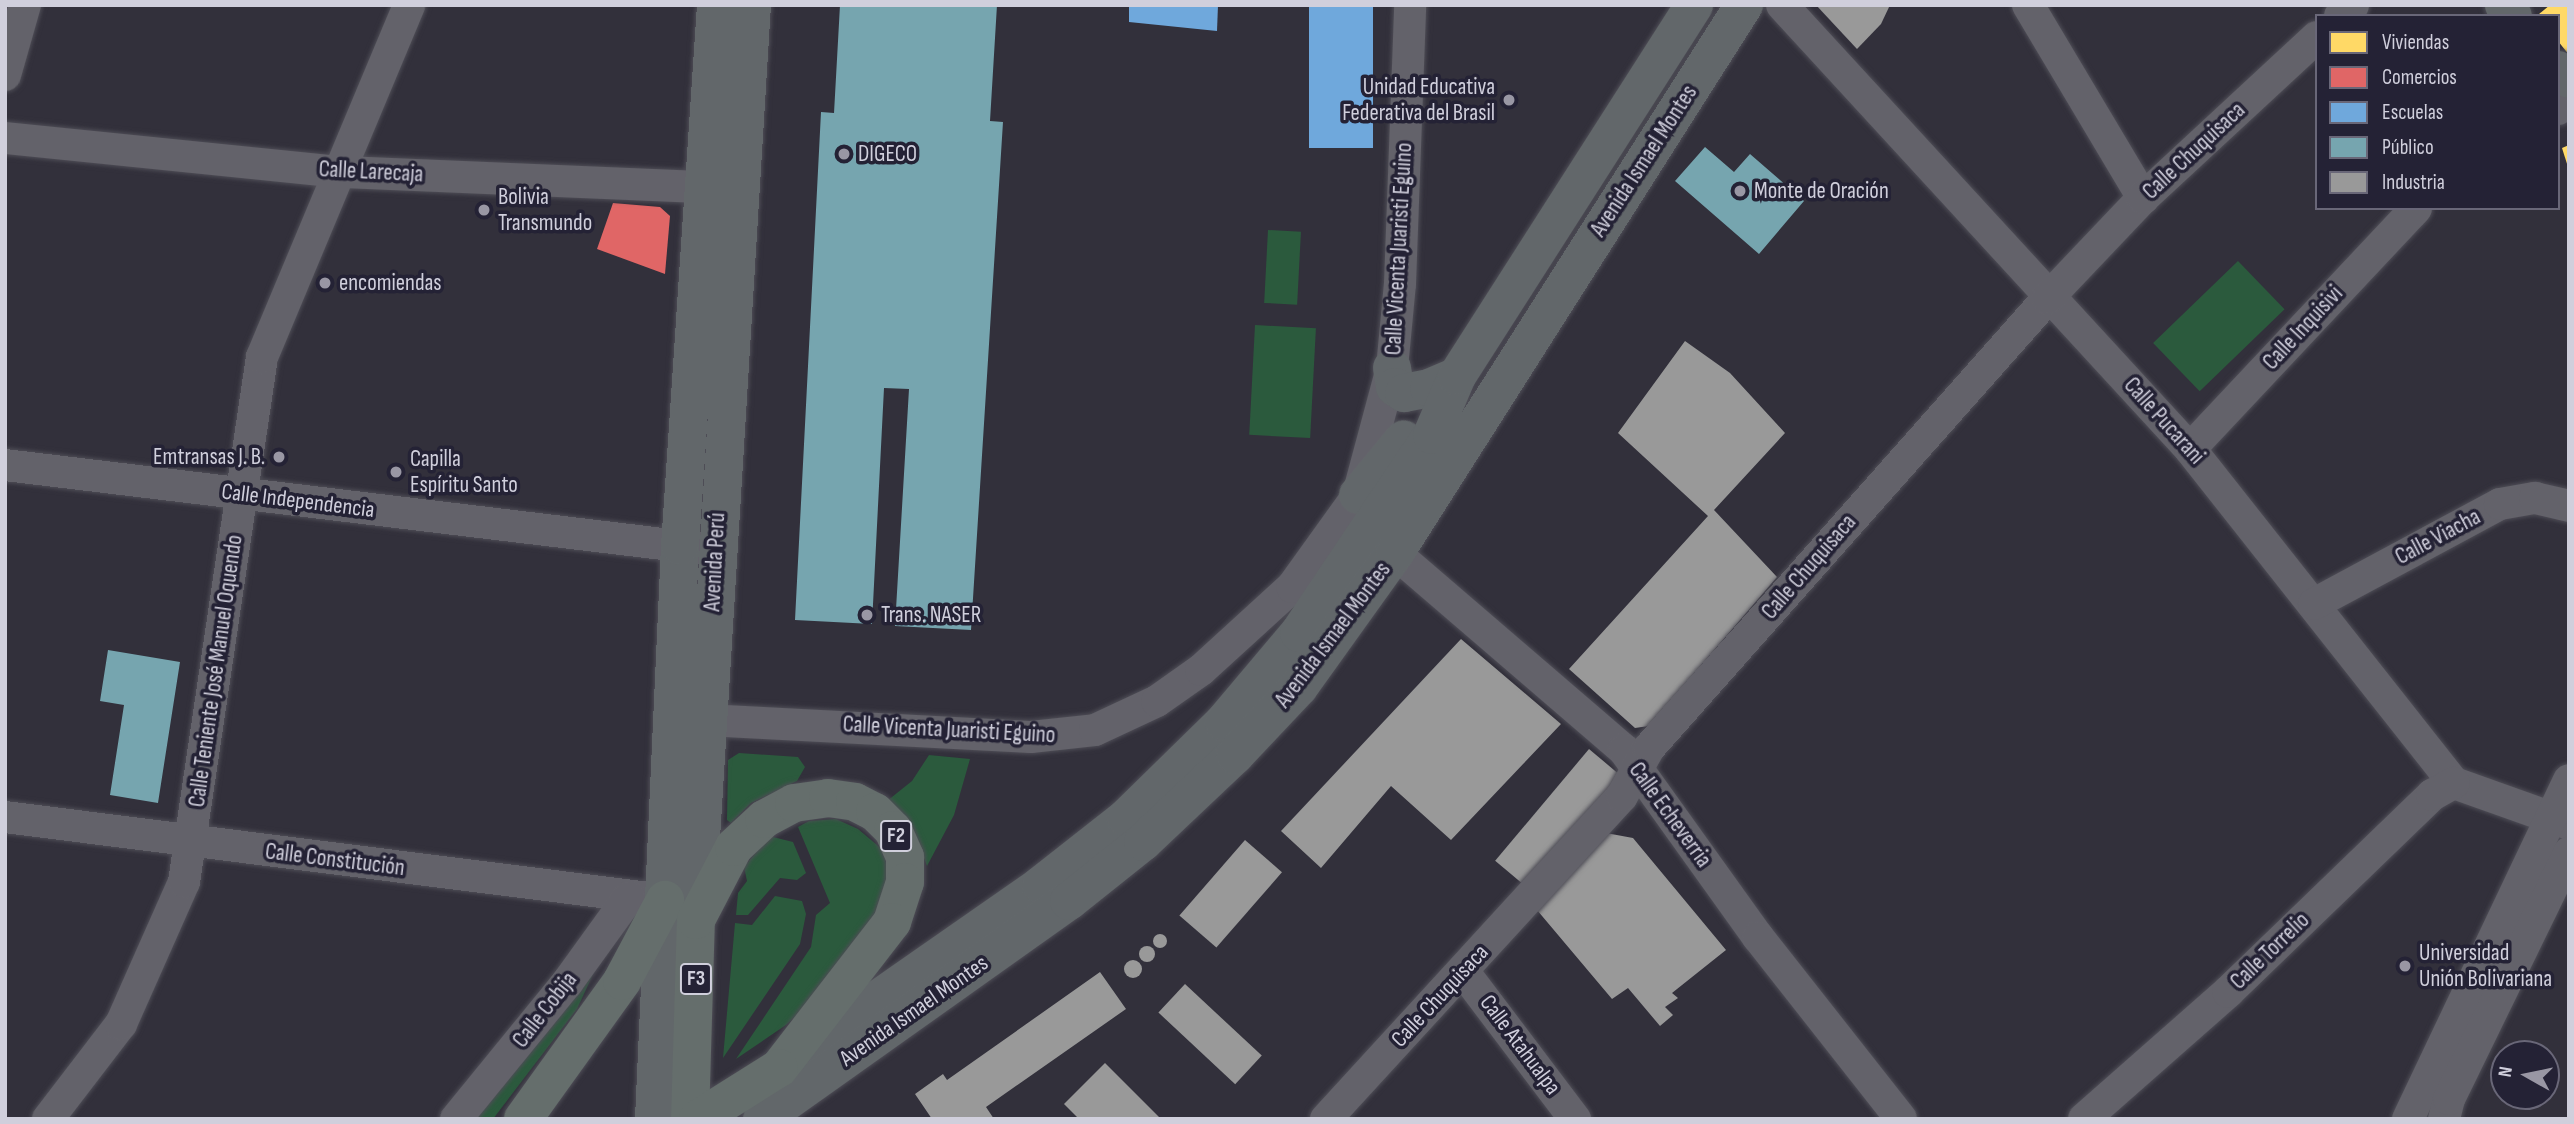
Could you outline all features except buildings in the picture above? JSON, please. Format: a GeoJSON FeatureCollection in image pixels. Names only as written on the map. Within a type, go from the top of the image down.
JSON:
{"type":"FeatureCollection","features":[{"type":"Feature","properties":{"kind":"highway","name":"F2"},"geometry":{"type":"LineString","coordinates":[[696,920],[734,847],[750,829],[779,809],[809,799],[855,802],[875,812],[893,830],[905,857],[905,882],[892,922],[779,1068],[698,1119]]}},
{"type":"Feature","properties":{"kind":"highway"},"geometry":{"type":"LineString","coordinates":[[523,1119],[622,981],[647,898]]}},
{"type":"Feature","properties":{"kind":"highway","name":"Avenida Perú"},"geometry":{"type":"LineString","coordinates":[[690,1119],[695,1038],[696,920]]}},
{"type":"Feature","properties":{"kind":"main road","name":"Avenida Perú"},"geometry":{"type":"LineString","coordinates":[[696,920],[689,719],[719,187],[716,5]]}},
{"type":"Feature","properties":{"kind":"main road","name":"Avenida Perú"},"geometry":{"type":"LineString","coordinates":[[719,187],[752,5]]}},
{"type":"Feature","properties":{"kind":"main road","name":"Avenida Ismael Montes"},"geometry":{"type":"LineString","coordinates":[[779,1068],[1041,885],[1126,818],[1224,722],[1299,633],[1432,435],[1457,376],[1694,5]]}},
{"type":"Feature","properties":{"kind":"main road","name":"Avenida Ismael Montes"},"geometry":{"type":"LineString","coordinates":[[762,1119],[1069,901],[1143,842],[1236,755],[1299,687],[1395,553],[1744,5]]}},
{"type":"Feature","properties":{"kind":"main road"},"geometry":{"type":"LineString","coordinates":[[1392,368],[1395,387],[1404,393],[1429,388],[1457,376]]}},
{"type":"Feature","properties":{"kind":"main road"},"geometry":{"type":"LineString","coordinates":[[1457,376],[1493,398]]}},
{"type":"Feature","properties":{"kind":"main road"},"geometry":{"type":"LineString","coordinates":[[1358,495],[1457,376]]}},
{"type":"Feature","properties":{"kind":"main road","name":"Avenida Perú"},"geometry":{"type":"LineString","coordinates":[[654,1119],[658,1060],[647,898],[689,719]]}},
{"type":"Feature","properties":{"kind":"street"},"geometry":{"type":"LineString","coordinates":[[5,75],[25,5]]}},
{"type":"Feature","properties":{"kind":"street","name":"Calle Teniente José Manuel Oquendo"},"geometry":{"type":"LineString","coordinates":[[48,1119],[121,1024],[184,882],[262,357],[275,319],[342,172],[409,5]]}},
{"type":"Feature","properties":{"kind":"street","name":"Calle Vicenta Juaristi Eguino"},"geometry":{"type":"LineString","coordinates":[[689,719],[1031,737],[1067,736],[1106,726],[1157,701],[1243,635],[1292,587],[1358,495],[1392,368],[1400,284],[1410,5]]}},
{"type":"Feature","properties":{"kind":"street","name":"Calle Pucarani"},"geometry":{"type":"LineString","coordinates":[[1782,5],[2048,299],[2062,308],[2190,449],[2454,783]]}},
{"type":"Feature","properties":{"kind":"street"},"geometry":{"type":"LineString","coordinates":[[2028,5],[2143,198]]}},
{"type":"Feature","properties":{"kind":"street","name":"Calle Chuquisaca"},"geometry":{"type":"LineString","coordinates":[[1326,1119],[1622,796],[1649,748],[2048,299],[2143,198],[2315,39]]}},
{"type":"Feature","properties":{"kind":"street","name":"Calle Larecaja"},"geometry":{"type":"LineString","coordinates":[[5,138],[342,172],[719,187]]}},
{"type":"Feature","properties":{"kind":"street","name":"Calle Inquisivi"},"geometry":{"type":"LineString","coordinates":[[2190,449],[2414,210]]}},
{"type":"Feature","properties":{"kind":"street","name":"Calle Independencia"},"geometry":{"type":"LineString","coordinates":[[5,465],[698,548]]}},
{"type":"Feature","properties":{"kind":"street","name":"Calle Viacha"},"geometry":{"type":"LineString","coordinates":[[2315,604],[2500,504],[2535,498],[2569,506]]}},
{"type":"Feature","properties":{"kind":"street","name":"Calle Echeverria"},"geometry":{"type":"LineString","coordinates":[[1395,553],[1625,750],[1758,937],[1902,1119]]}},
{"type":"Feature","properties":{"kind":"street"},"geometry":{"type":"LineString","coordinates":[[2407,1119],[2560,820],[2569,780]]}},
{"type":"Feature","properties":{"kind":"street"},"geometry":{"type":"LineString","coordinates":[[2454,783],[2560,820]]}},
{"type":"Feature","properties":{"kind":"street","name":"Calle Torrelio"},"geometry":{"type":"LineString","coordinates":[[2084,1119],[2228,992],[2432,795],[2454,783]]}},
{"type":"Feature","properties":{"kind":"street","name":"Calle Constitución"},"geometry":{"type":"LineString","coordinates":[[5,817],[647,898]]}},
{"type":"Feature","properties":{"kind":"street"},"geometry":{"type":"LineString","coordinates":[[2444,1119],[2449,1099],[2569,853]]}},
{"type":"Feature","properties":{"kind":"street","name":"Calle Cobija"},"geometry":{"type":"LineString","coordinates":[[456,1119],[567,983],[647,898]]}},
{"type":"Feature","properties":{"kind":"street","name":"Calle Atahualpa"},"geometry":{"type":"LineString","coordinates":[[1463,971],[1575,1119]]}},
{"type":"Feature","properties":{"kind":"green space"},"geometry":{"type":"Polygon","coordinates":[[[1268,230],[1301,232],[1297,305],[1264,303],[1268,230]]]}},
{"type":"Feature","properties":{"kind":"green space"},"geometry":{"type":"Polygon","coordinates":[[[2238,261],[2285,309],[2200,391],[2153,343],[2238,261]]]}},
{"type":"Feature","properties":{"kind":"green space"},"geometry":{"type":"Polygon","coordinates":[[[1255,325],[1316,328],[1310,438],[1249,435],[1255,325]]]}},
{"type":"Feature","properties":{"kind":"green space"},"geometry":{"type":"Polygon","coordinates":[[[739,753],[798,757],[805,767],[797,781],[751,803],[731,823],[727,820],[728,760],[739,753]]]}},
{"type":"Feature","properties":{"kind":"green space"},"geometry":{"type":"Polygon","coordinates":[[[929,755],[970,759],[954,815],[927,866],[914,833],[887,801],[912,781],[929,755]]]}},
{"type":"Feature","properties":{"kind":"green space"},"geometry":{"type":"Polygon","coordinates":[[[836,819],[858,829],[883,850],[889,876],[879,909],[830,985],[786,1025],[736,1059],[811,947],[816,915],[830,903],[798,827],[809,821],[836,819]]]}},
{"type":"Feature","properties":{"kind":"green space"},"geometry":{"type":"Polygon","coordinates":[[[769,836],[793,842],[806,873],[797,880],[780,878],[748,915],[736,915],[738,893],[747,881],[744,867],[769,836]]]}},
{"type":"Feature","properties":{"kind":"green space"},"geometry":{"type":"Polygon","coordinates":[[[775,896],[802,901],[806,914],[800,944],[723,1058],[735,923],[752,925],[775,896]]]}},
{"type":"Feature","properties":{"kind":"green space"},"geometry":{"type":"Polygon","coordinates":[[[601,957],[577,1009],[493,1119],[472,1119],[601,957]]]}},
{"type":"Feature","properties":{"kind":"place","name":"Unidad Educativa Federativa del Brasil"},"geometry":{"type":"Point","coordinates":[1509,100]}},
{"type":"Feature","properties":{"kind":"place","name":"DIGECO"},"geometry":{"type":"Point","coordinates":[844,154]}},
{"type":"Feature","properties":{"kind":"place","name":"Monte de Oración"},"geometry":{"type":"Point","coordinates":[1740,191]}},
{"type":"Feature","properties":{"kind":"place","name":"Bolivia Transmundo"},"geometry":{"type":"Point","coordinates":[484,210]}},
{"type":"Feature","properties":{"kind":"place","name":"encomiendas"},"geometry":{"type":"Point","coordinates":[325,283]}},
{"type":"Feature","properties":{"kind":"place","name":"Emtransas J. B."},"geometry":{"type":"Point","coordinates":[279,457]}},
{"type":"Feature","properties":{"kind":"place","name":"Capilla Espíritu Santo"},"geometry":{"type":"Point","coordinates":[396,472]}},
{"type":"Feature","properties":{"kind":"place","name":"Trans. NASER"},"geometry":{"type":"Point","coordinates":[867,615]}},
{"type":"Feature","properties":{"kind":"place","name":"Universidad Unión Bolivariana"},"geometry":{"type":"Point","coordinates":[2405,966]}}]}
